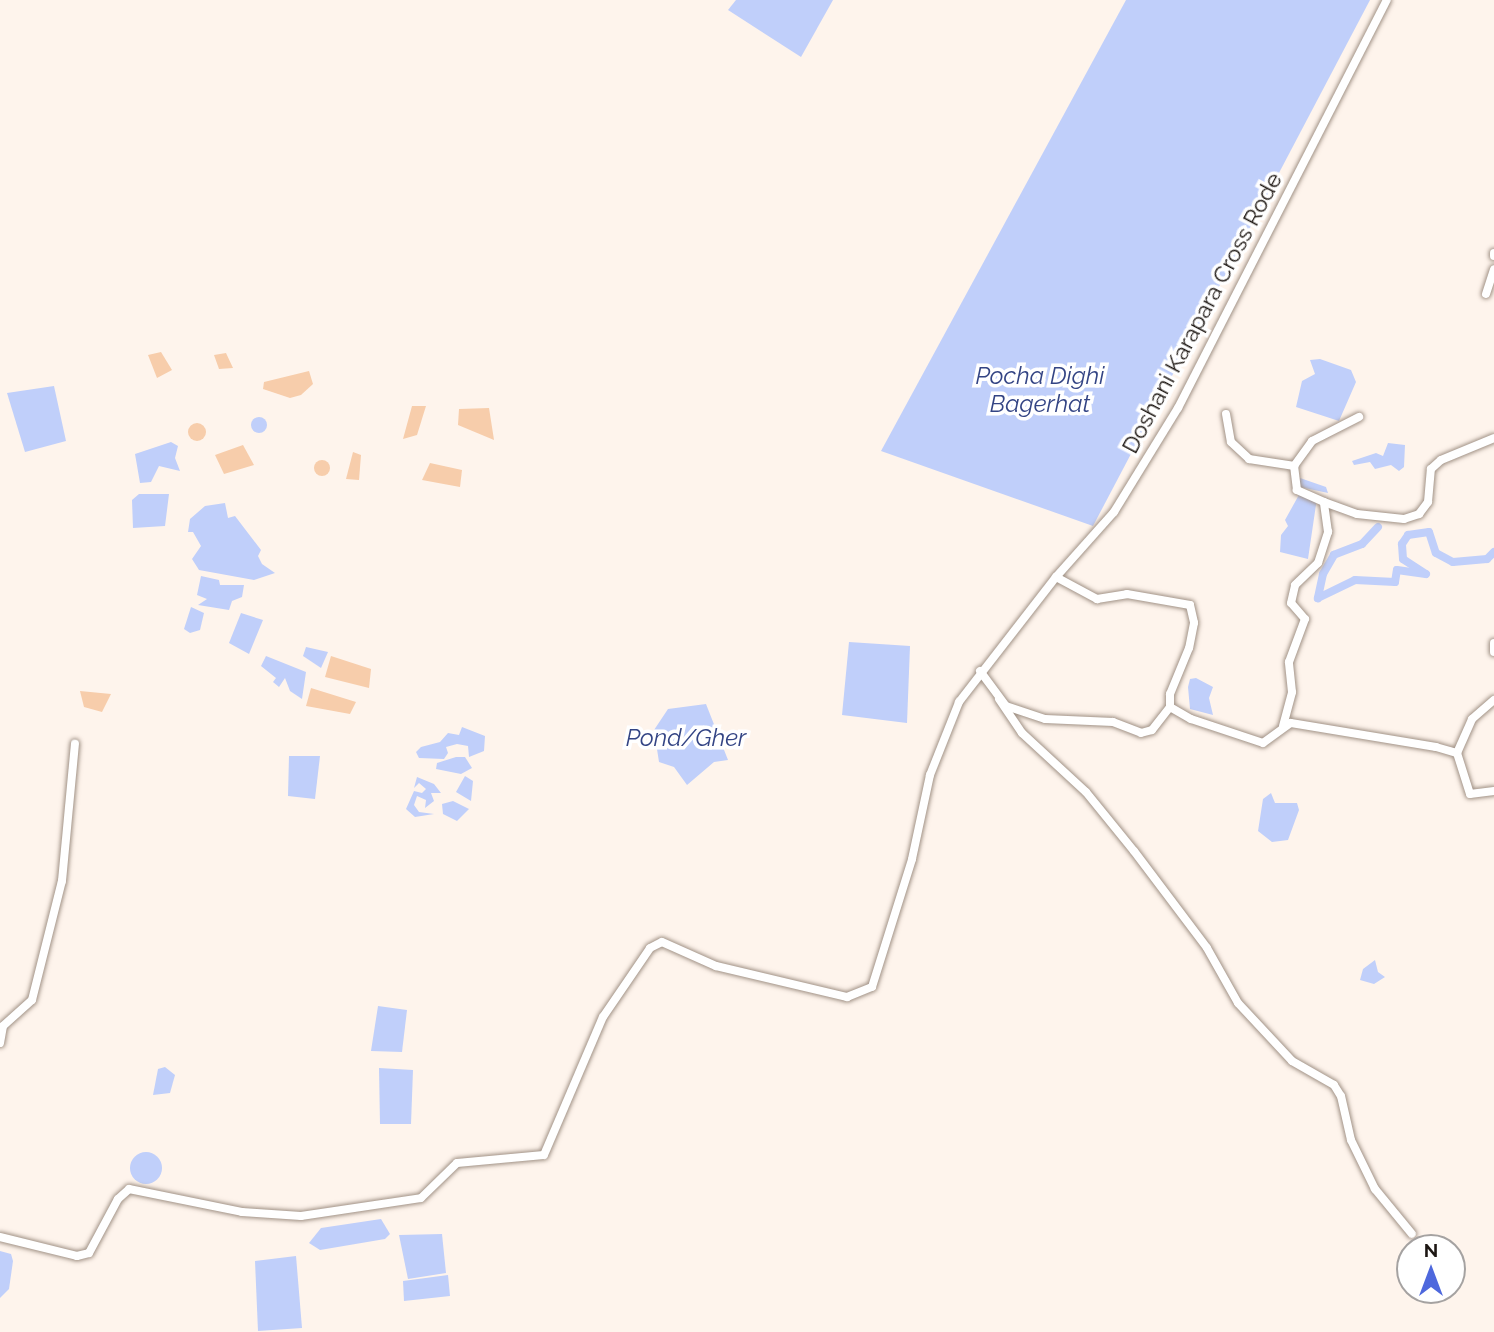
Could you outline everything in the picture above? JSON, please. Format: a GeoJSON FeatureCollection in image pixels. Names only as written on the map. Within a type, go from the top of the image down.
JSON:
{"type":"FeatureCollection","features":[{"type":"Feature","properties":{"kind":"street","name":"Doshani Karapara Cross Rode"},"geometry":{"type":"LineString","coordinates":[[0,1237],[77,1256],[89,1254],[118,1199],[129,1189],[242,1212],[301,1216],[421,1198],[457,1163],[544,1154],[603,1017],[650,948],[662,942],[716,966],[847,997],[865,993],[872,988],[912,859],[930,775],[959,702],[980,671],[1056,577],[1114,512],[1178,408],[1387,0]]}},
{"type":"Feature","properties":{"kind":"street"},"geometry":{"type":"LineString","coordinates":[[1486,294],[1494,269]]}},
{"type":"Feature","properties":{"kind":"street"},"geometry":{"type":"LineString","coordinates":[[1226,414],[1231,442],[1249,459],[1294,466]]}},
{"type":"Feature","properties":{"kind":"street"},"geometry":{"type":"LineString","coordinates":[[1359,418],[1312,441],[1294,466],[1297,490],[1357,514],[1404,519],[1419,514],[1428,502],[1431,469],[1441,460],[1494,438]]}},
{"type":"Feature","properties":{"kind":"street"},"geometry":{"type":"LineString","coordinates":[[1170,707],[1231,736],[1263,743],[1273,740],[1283,726],[1292,692],[1289,663],[1305,619],[1291,603],[1295,585],[1318,563],[1325,549],[1324,502]]}},
{"type":"Feature","properties":{"kind":"street"},"geometry":{"type":"LineString","coordinates":[[999,699],[1015,711],[1045,719],[1113,722],[1141,733],[1152,730],[1170,707],[1170,694],[1189,648],[1194,623],[1190,605],[1126,594],[1097,599],[1056,577]]}},
{"type":"Feature","properties":{"kind":"street"},"geometry":{"type":"LineString","coordinates":[[1494,643],[1494,652]]}},
{"type":"Feature","properties":{"kind":"street"},"geometry":{"type":"LineString","coordinates":[[980,671],[1021,733],[1086,792],[1133,851],[1207,948],[1238,1003],[1292,1061],[1334,1085],[1342,1096],[1351,1140],[1375,1189],[1412,1234]]}},
{"type":"Feature","properties":{"kind":"street"},"geometry":{"type":"LineString","coordinates":[[1494,700],[1468,725],[1457,753],[1470,794],[1494,791]]}},
{"type":"Feature","properties":{"kind":"street"},"geometry":{"type":"LineString","coordinates":[[1283,726],[1290,723],[1457,753]]}},
{"type":"Feature","properties":{"kind":"street"},"geometry":{"type":"LineString","coordinates":[[0,1044],[3,1027],[32,1000],[62,881],[75,744]]}},
{"type":"Feature","properties":{"kind":"shaded area"},"geometry":{"type":"Polygon","coordinates":[[[161,352],[172,370],[157,378],[148,355],[161,352]]]}},
{"type":"Feature","properties":{"kind":"shaded area"},"geometry":{"type":"Polygon","coordinates":[[[226,353],[233,368],[219,369],[214,355],[226,353]]]}},
{"type":"Feature","properties":{"kind":"shaded area"},"geometry":{"type":"Polygon","coordinates":[[[309,371],[313,384],[301,395],[290,398],[263,389],[264,382],[309,371]]]}},
{"type":"Feature","properties":{"kind":"shaded area"},"geometry":{"type":"Polygon","coordinates":[[[412,406],[426,406],[417,435],[403,439],[412,406]]]}},
{"type":"Feature","properties":{"kind":"shaded area"},"geometry":{"type":"Polygon","coordinates":[[[489,408],[494,440],[458,425],[459,409],[489,408]]]}},
{"type":"Feature","properties":{"kind":"shaded area"},"geometry":{"type":"Polygon","coordinates":[[[197,423],[203,426],[206,432],[203,438],[197,441],[191,438],[188,432],[191,426],[197,423]]]}},
{"type":"Feature","properties":{"kind":"shaded area"},"geometry":{"type":"Polygon","coordinates":[[[243,445],[254,465],[224,474],[215,455],[243,445]]]}},
{"type":"Feature","properties":{"kind":"shaded area"},"geometry":{"type":"Polygon","coordinates":[[[353,452],[361,455],[359,480],[346,479],[353,452]]]}},
{"type":"Feature","properties":{"kind":"shaded area"},"geometry":{"type":"Polygon","coordinates":[[[319,460],[325,460],[330,468],[328,474],[319,476],[314,471],[314,465],[319,460]]]}},
{"type":"Feature","properties":{"kind":"shaded area"},"geometry":{"type":"Polygon","coordinates":[[[430,463],[462,470],[460,487],[422,480],[430,463]]]}},
{"type":"Feature","properties":{"kind":"shaded area"},"geometry":{"type":"Polygon","coordinates":[[[331,656],[371,669],[369,688],[325,677],[331,656]]]}},
{"type":"Feature","properties":{"kind":"shaded area"},"geometry":{"type":"Polygon","coordinates":[[[311,688],[356,702],[350,714],[306,706],[311,688]]]}},
{"type":"Feature","properties":{"kind":"shaded area"},"geometry":{"type":"Polygon","coordinates":[[[80,691],[111,694],[102,712],[84,707],[80,691]]]}},
{"type":"Feature","properties":{"kind":"water"},"geometry":{"type":"Polygon","coordinates":[[[736,0],[833,0],[801,57],[728,10],[736,0]]]}},
{"type":"Feature","properties":{"kind":"water","name":"Pocha Dighi Bagerhat"},"geometry":{"type":"Polygon","coordinates":[[[1126,0],[1370,0],[1093,526],[881,451],[1126,0]]]}},
{"type":"Feature","properties":{"kind":"water"},"geometry":{"type":"Polygon","coordinates":[[[1320,359],[1351,370],[1356,382],[1339,421],[1296,407],[1302,381],[1315,374],[1310,360],[1320,359]]]}},
{"type":"Feature","properties":{"kind":"water"},"geometry":{"type":"Polygon","coordinates":[[[54,386],[66,441],[25,452],[7,393],[54,386]]]}},
{"type":"Feature","properties":{"kind":"water"},"geometry":{"type":"Polygon","coordinates":[[[256,417],[262,417],[267,425],[265,431],[256,433],[251,428],[251,422],[256,417]]]}},
{"type":"Feature","properties":{"kind":"water"},"geometry":{"type":"Polygon","coordinates":[[[171,442],[178,446],[175,458],[180,471],[159,466],[151,482],[140,483],[135,454],[171,442]]]}},
{"type":"Feature","properties":{"kind":"water"},"geometry":{"type":"Polygon","coordinates":[[[1388,443],[1405,445],[1404,467],[1399,471],[1391,465],[1375,469],[1370,462],[1354,465],[1352,461],[1376,453],[1383,456],[1388,443]]]}},
{"type":"Feature","properties":{"kind":"water"},"geometry":{"type":"Polygon","coordinates":[[[1300,478],[1326,487],[1328,493],[1300,487],[1300,478]]]}},
{"type":"Feature","properties":{"kind":"water"},"geometry":{"type":"Polygon","coordinates":[[[1300,493],[1317,498],[1308,559],[1280,552],[1281,535],[1288,526],[1285,520],[1300,493]]]}},
{"type":"Feature","properties":{"kind":"water"},"geometry":{"type":"Polygon","coordinates":[[[139,494],[169,494],[165,526],[133,528],[132,500],[139,494]]]}},
{"type":"Feature","properties":{"kind":"water"},"geometry":{"type":"Polygon","coordinates":[[[225,503],[228,518],[235,516],[261,550],[258,556],[262,564],[275,573],[254,580],[199,570],[192,559],[201,546],[193,532],[188,532],[190,519],[205,506],[225,503]]]}},
{"type":"Feature","properties":{"kind":"water"},"geometry":{"type":"Polygon","coordinates":[[[201,576],[219,580],[220,585],[244,585],[242,597],[232,601],[229,610],[198,605],[207,599],[197,595],[201,576]]]}},
{"type":"Feature","properties":{"kind":"water"},"geometry":{"type":"Polygon","coordinates":[[[191,607],[204,613],[200,630],[190,633],[184,629],[191,607]]]}},
{"type":"Feature","properties":{"kind":"water"},"geometry":{"type":"Polygon","coordinates":[[[241,613],[263,620],[249,654],[229,643],[241,613]]]}},
{"type":"Feature","properties":{"kind":"water"},"geometry":{"type":"Polygon","coordinates":[[[849,642],[910,646],[907,723],[842,715],[849,642]]]}},
{"type":"Feature","properties":{"kind":"water"},"geometry":{"type":"Polygon","coordinates":[[[306,647],[328,652],[321,668],[303,656],[306,647]]]}},
{"type":"Feature","properties":{"kind":"water"},"geometry":{"type":"Polygon","coordinates":[[[266,656],[306,672],[302,699],[290,691],[285,678],[279,687],[273,682],[276,678],[261,666],[266,656]]]}},
{"type":"Feature","properties":{"kind":"water"},"geometry":{"type":"Polygon","coordinates":[[[1196,678],[1213,687],[1209,698],[1213,715],[1190,709],[1188,687],[1190,679],[1196,678]]]}},
{"type":"Feature","properties":{"kind":"water","name":"Pond/Gher"},"geometry":{"type":"Polygon","coordinates":[[[706,704],[728,760],[714,762],[687,785],[674,767],[659,762],[654,730],[668,709],[706,704]]]}},
{"type":"Feature","properties":{"kind":"water"},"geometry":{"type":"Polygon","coordinates":[[[462,727],[485,736],[484,751],[469,757],[468,746],[457,744],[446,747],[448,753],[444,759],[419,758],[416,752],[421,747],[440,742],[448,733],[459,735],[462,727]]]}},
{"type":"Feature","properties":{"kind":"water"},"geometry":{"type":"Polygon","coordinates":[[[289,756],[320,756],[315,799],[288,796],[289,756]]]}},
{"type":"Feature","properties":{"kind":"water"},"geometry":{"type":"Polygon","coordinates":[[[465,757],[472,768],[461,774],[436,769],[437,763],[465,757]]]}},
{"type":"Feature","properties":{"kind":"water"},"geometry":{"type":"Polygon","coordinates":[[[465,776],[473,781],[471,801],[456,792],[465,776]]]}},
{"type":"Feature","properties":{"kind":"water"},"geometry":{"type":"Polygon","coordinates":[[[417,777],[434,784],[441,793],[431,793],[434,801],[425,808],[426,800],[417,796],[414,805],[419,812],[434,814],[415,817],[406,809],[414,791],[422,793],[426,789],[419,783],[414,788],[417,777]]]}},
{"type":"Feature","properties":{"kind":"water"},"geometry":{"type":"Polygon","coordinates":[[[1271,793],[1275,803],[1297,803],[1299,810],[1288,840],[1272,842],[1258,831],[1263,799],[1271,793]]]}},
{"type":"Feature","properties":{"kind":"water"},"geometry":{"type":"Polygon","coordinates":[[[453,801],[469,809],[457,821],[443,814],[442,804],[453,801]]]}},
{"type":"Feature","properties":{"kind":"water"},"geometry":{"type":"Polygon","coordinates":[[[1375,960],[1378,972],[1385,977],[1374,984],[1360,980],[1363,969],[1375,960]]]}},
{"type":"Feature","properties":{"kind":"water"},"geometry":{"type":"Polygon","coordinates":[[[378,1006],[407,1010],[402,1052],[371,1051],[378,1006]]]}},
{"type":"Feature","properties":{"kind":"water"},"geometry":{"type":"Polygon","coordinates":[[[165,1067],[175,1075],[170,1093],[153,1095],[158,1069],[165,1067]]]}},
{"type":"Feature","properties":{"kind":"water"},"geometry":{"type":"Polygon","coordinates":[[[379,1068],[413,1070],[411,1124],[380,1124],[379,1068]]]}},
{"type":"Feature","properties":{"kind":"water"},"geometry":{"type":"Polygon","coordinates":[[[146,1152],[157,1157],[162,1168],[157,1179],[146,1184],[135,1179],[130,1168],[135,1157],[146,1152]]]}},
{"type":"Feature","properties":{"kind":"water"},"geometry":{"type":"Polygon","coordinates":[[[381,1219],[390,1234],[385,1239],[320,1250],[309,1243],[321,1228],[381,1219]]]}},
{"type":"Feature","properties":{"kind":"water"},"geometry":{"type":"Polygon","coordinates":[[[442,1234],[446,1273],[408,1279],[399,1235],[442,1234]]]}},
{"type":"Feature","properties":{"kind":"water"},"geometry":{"type":"Polygon","coordinates":[[[0,1251],[11,1254],[13,1261],[9,1289],[0,1298],[0,1251]]]}},
{"type":"Feature","properties":{"kind":"water"},"geometry":{"type":"Polygon","coordinates":[[[296,1256],[302,1328],[258,1331],[255,1261],[296,1256]]]}},
{"type":"Feature","properties":{"kind":"water"},"geometry":{"type":"Polygon","coordinates":[[[448,1275],[450,1296],[404,1301],[403,1281],[448,1275]]]}},
{"type":"Feature","properties":{"kind":"waterway"},"geometry":{"type":"LineString","coordinates":[[1378,527],[1362,544],[1334,555],[1323,574],[1318,598],[1355,580],[1395,582],[1397,570],[1426,574],[1403,559],[1402,544],[1408,535],[1429,532],[1436,553],[1453,562],[1487,559],[1494,552]]}}]}
